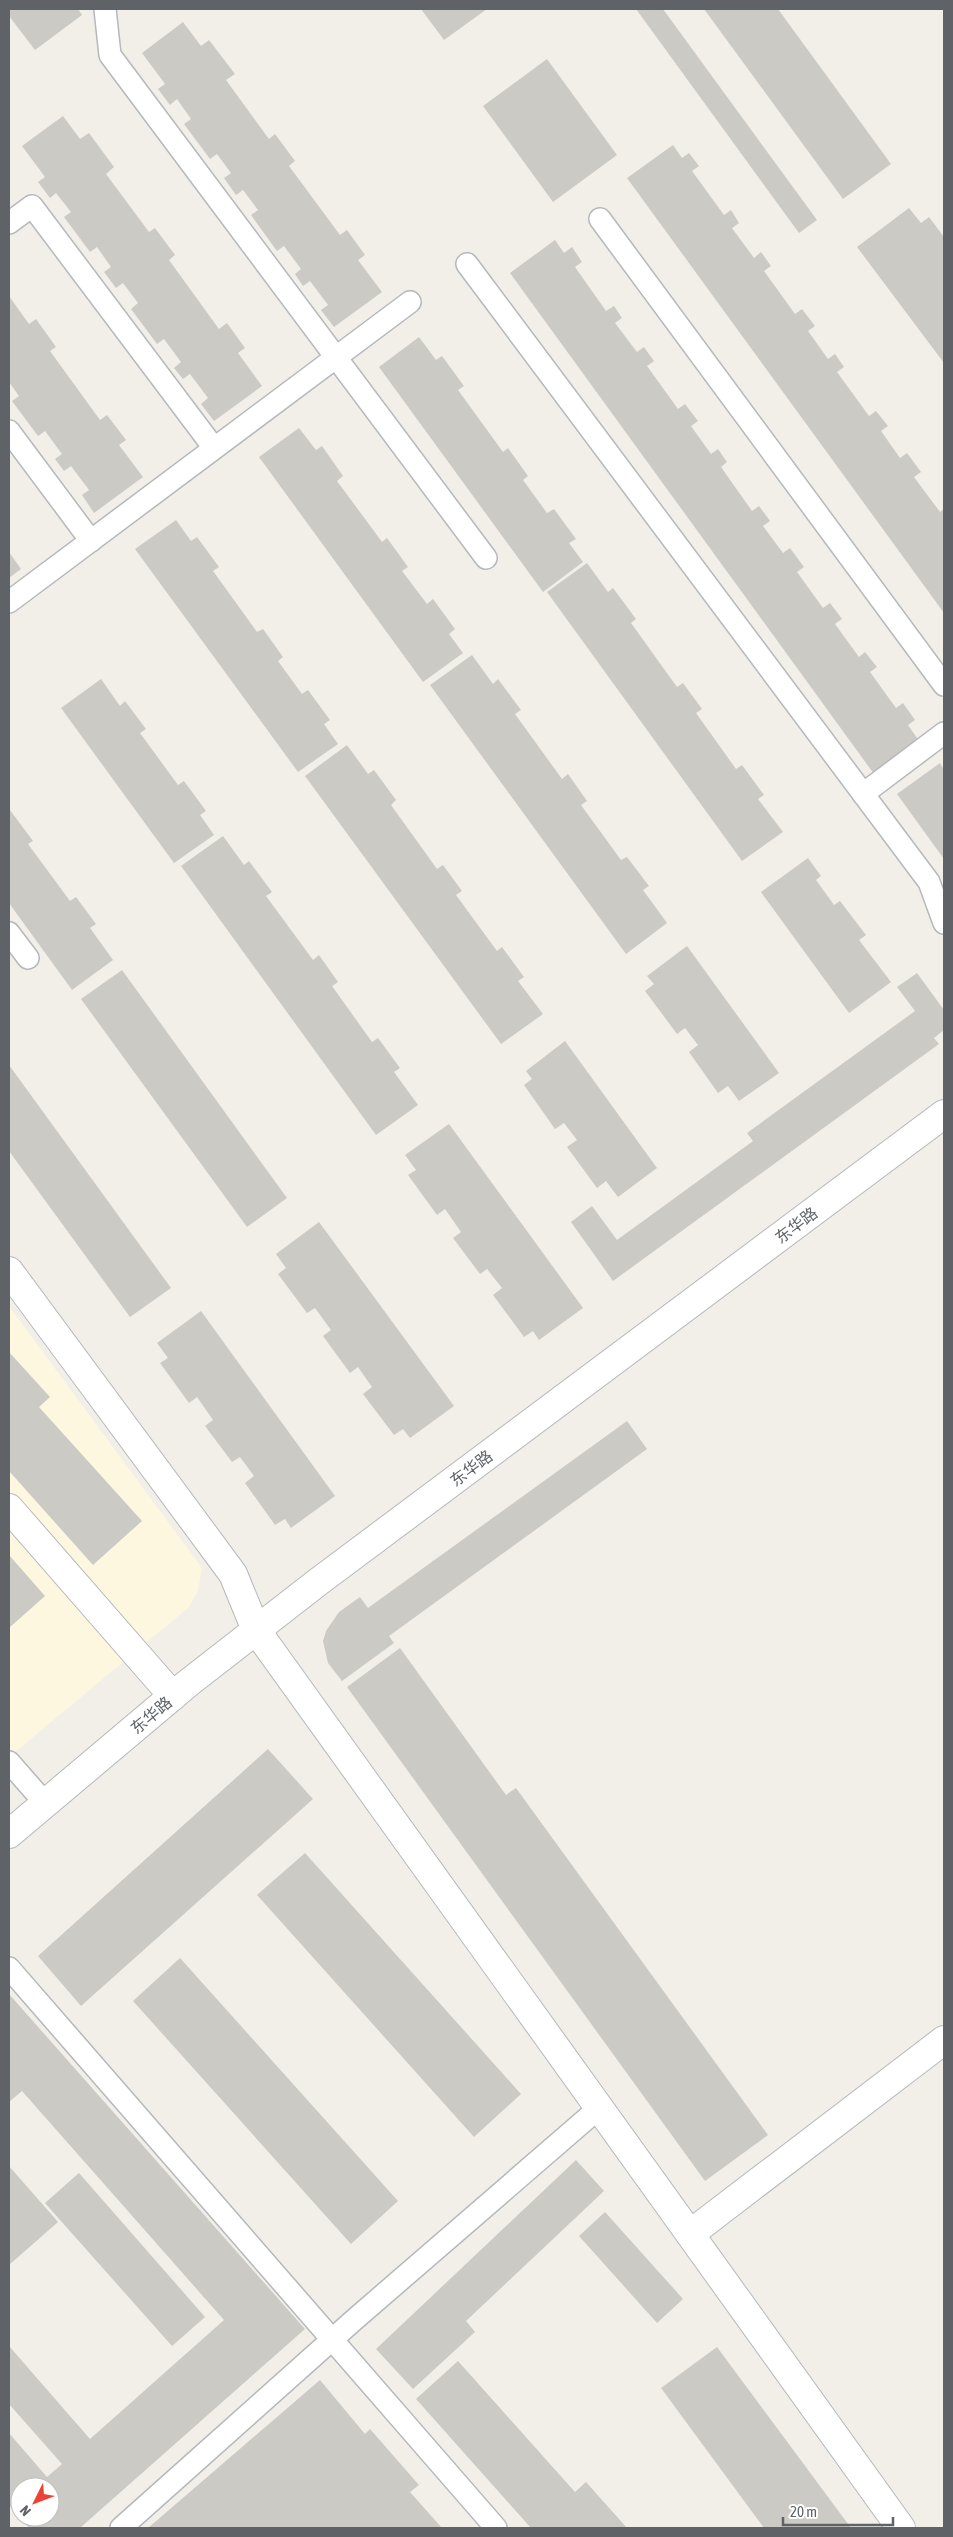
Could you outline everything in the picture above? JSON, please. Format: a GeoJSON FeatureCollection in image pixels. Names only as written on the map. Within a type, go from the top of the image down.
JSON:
{"type":"FeatureCollection","features":[{"type":"Feature","properties":{"kind":"street","name":"东华路"},"geometry":{"type":"LineString","coordinates":[[9,1834],[173,1696],[256,1630],[944,1114]]}},
{"type":"Feature","properties":{"kind":"street"},"geometry":{"type":"LineString","coordinates":[[9,1271],[233,1574],[256,1630],[901,2528]]}},
{"type":"Feature","properties":{"kind":"street"},"geometry":{"type":"LineString","coordinates":[[9,1508],[173,1696]]}},
{"type":"Feature","properties":{"kind":"street"},"geometry":{"type":"LineString","coordinates":[[690,2234],[944,2040]]}},
{"type":"Feature","properties":{"kind":"lane"},"geometry":{"type":"LineString","coordinates":[[105,9],[110,55],[486,558]]}},
{"type":"Feature","properties":{"kind":"lane"},"geometry":{"type":"LineString","coordinates":[[9,223],[32,206],[214,448]]}},
{"type":"Feature","properties":{"kind":"lane"},"geometry":{"type":"LineString","coordinates":[[600,219],[944,685]]}},
{"type":"Feature","properties":{"kind":"lane"},"geometry":{"type":"LineString","coordinates":[[467,264],[929,882],[944,923]]}},
{"type":"Feature","properties":{"kind":"lane"},"geometry":{"type":"LineString","coordinates":[[9,602],[410,302]]}},
{"type":"Feature","properties":{"kind":"lane"},"geometry":{"type":"LineString","coordinates":[[9,431],[90,541]]}},
{"type":"Feature","properties":{"kind":"lane"},"geometry":{"type":"LineString","coordinates":[[863,794],[944,734]]}},
{"type":"Feature","properties":{"kind":"lane"},"geometry":{"type":"LineString","coordinates":[[9,933],[28,958]]}},
{"type":"Feature","properties":{"kind":"lane"},"geometry":{"type":"LineString","coordinates":[[9,1762],[45,1803]]}},
{"type":"Feature","properties":{"kind":"lane"},"geometry":{"type":"LineString","coordinates":[[9,1968],[496,2528]]}},
{"type":"Feature","properties":{"kind":"lane"},"geometry":{"type":"LineString","coordinates":[[120,2528],[599,2108]]}},
{"type":"Feature","properties":{"kind":"shaded area"},"geometry":{"type":"Polygon","coordinates":[[[9,1306],[202,1568],[198,1591],[189,1607],[9,1757],[9,1306]]]}},
{"type":"Feature","properties":{"kind":"building"},"geometry":{"type":"Polygon","coordinates":[[[9,9],[78,9],[82,15],[35,50],[9,16],[9,9]]]}},
{"type":"Feature","properties":{"kind":"building"},"geometry":{"type":"Polygon","coordinates":[[[421,9],[487,9],[444,40],[421,9]]]}},
{"type":"Feature","properties":{"kind":"building"},"geometry":{"type":"Polygon","coordinates":[[[636,9],[663,9],[817,220],[799,233],[636,9]]]}},
{"type":"Feature","properties":{"kind":"building"},"geometry":{"type":"Polygon","coordinates":[[[704,9],[778,9],[891,164],[843,199],[704,9]]]}},
{"type":"Feature","properties":{"kind":"building"},"geometry":{"type":"Polygon","coordinates":[[[183,22],[201,46],[209,40],[235,74],[226,80],[269,139],[275,134],[295,161],[289,166],[340,235],[347,230],[365,255],[358,260],[382,292],[334,327],[321,310],[328,305],[310,281],[303,286],[295,274],[301,269],[284,246],[277,251],[251,215],[258,210],[243,190],[236,195],[224,178],[231,173],[217,154],[210,159],[184,124],[191,119],[177,99],[170,105],[158,89],[165,84],[142,53],[183,22]]]}},
{"type":"Feature","properties":{"kind":"building"},"geometry":{"type":"Polygon","coordinates":[[[547,59],[617,155],[553,202],[483,106],[547,59]]]}},
{"type":"Feature","properties":{"kind":"building"},"geometry":{"type":"Polygon","coordinates":[[[63,116],[80,139],[89,133],[114,167],[106,174],[149,232],[155,228],[175,255],[169,260],[219,329],[227,323],[245,348],[238,353],[262,386],[214,421],[201,404],[208,398],[190,374],[183,379],[174,368],[181,362],[164,339],[157,344],[131,309],[138,303],[123,283],[116,288],[104,272],[111,267],[97,247],[90,252],[64,217],[71,212],[56,193],[50,198],[38,182],[45,177],[22,146],[63,116]]]}},
{"type":"Feature","properties":{"kind":"building"},"geometry":{"type":"Polygon","coordinates":[[[673,145],[682,158],[689,153],[699,166],[692,171],[724,215],[731,210],[739,223],[732,228],[754,258],[761,252],[771,266],[764,271],[795,314],[802,309],[815,326],[808,331],[828,359],[835,354],[844,367],[837,372],[869,416],[876,411],[888,426],[881,431],[900,458],[907,453],[921,472],[914,477],[940,512],[944,509],[944,613],[627,178],[673,145]]]}},
{"type":"Feature","properties":{"kind":"building"},"geometry":{"type":"Polygon","coordinates":[[[909,208],[921,223],[929,217],[944,237],[944,363],[857,247],[909,208]]]}},
{"type":"Feature","properties":{"kind":"building"},"geometry":{"type":"Polygon","coordinates":[[[555,240],[564,253],[572,247],[582,262],[575,267],[606,311],[614,306],[622,318],[615,323],[637,352],[644,347],[654,361],[647,366],[678,409],[685,404],[698,421],[691,426],[711,454],[718,449],[727,462],[721,467],[752,511],[759,506],[770,521],[763,526],[783,553],[790,548],[804,567],[797,572],[823,608],[830,603],[842,619],[835,624],[859,657],[865,652],[877,667],[870,672],[896,708],[903,703],[915,720],[908,725],[919,741],[874,774],[510,273],[555,240]]]}},
{"type":"Feature","properties":{"kind":"building"},"geometry":{"type":"Polygon","coordinates":[[[9,296],[29,324],[36,319],[56,347],[50,351],[100,420],[107,415],[126,440],[119,445],[143,477],[94,513],[82,495],[89,490],[71,466],[64,471],[55,459],[62,454],[45,431],[38,436],[12,401],[19,396],[9,382],[9,296]]]}},
{"type":"Feature","properties":{"kind":"building"},"geometry":{"type":"Polygon","coordinates":[[[419,337],[436,360],[442,356],[464,386],[458,390],[503,452],[508,448],[528,476],[523,480],[547,513],[554,509],[576,539],[569,543],[583,562],[543,592],[379,367],[419,337]]]}},
{"type":"Feature","properties":{"kind":"building"},"geometry":{"type":"Polygon","coordinates":[[[299,428],[316,450],[322,446],[343,476],[337,481],[382,542],[387,538],[408,567],[402,571],[427,604],[433,599],[455,629],[449,634],[463,653],[423,682],[259,457],[299,428]]]}},
{"type":"Feature","properties":{"kind":"building"},"geometry":{"type":"Polygon","coordinates":[[[176,520],[191,541],[197,537],[219,567],[213,571],[257,632],[263,629],[283,657],[278,661],[302,694],[308,690],[330,720],[324,724],[338,744],[298,772],[135,549],[176,520]]]}},
{"type":"Feature","properties":{"kind":"building"},"geometry":{"type":"Polygon","coordinates":[[[9,552],[21,569],[9,578],[9,552]]]}},
{"type":"Feature","properties":{"kind":"building"},"geometry":{"type":"Polygon","coordinates":[[[587,563],[608,592],[613,588],[636,619],[631,623],[677,687],[683,683],[702,709],[696,713],[736,769],[742,765],[764,795],[758,799],[783,832],[742,861],[547,592],[587,563]]]}},
{"type":"Feature","properties":{"kind":"building"},"geometry":{"type":"Polygon","coordinates":[[[472,655],[493,684],[498,679],[521,710],[515,714],[562,779],[568,774],[587,801],[581,805],[621,860],[627,857],[649,886],[643,890],[667,923],[626,954],[430,685],[472,655]]]}},
{"type":"Feature","properties":{"kind":"building"},"geometry":{"type":"Polygon","coordinates":[[[101,679],[120,706],[125,701],[146,729],[140,733],[178,785],[184,781],[206,811],[200,815],[214,835],[174,863],[61,708],[101,679]]]}},
{"type":"Feature","properties":{"kind":"building"},"geometry":{"type":"Polygon","coordinates":[[[347,745],[368,774],[374,770],[396,800],[391,805],[437,869],[443,865],[462,891],[456,895],[497,951],[502,947],[524,977],[518,981],[543,1014],[501,1044],[305,776],[347,745]]]}},
{"type":"Feature","properties":{"kind":"building"},"geometry":{"type":"Polygon","coordinates":[[[940,763],[944,770],[944,859],[897,794],[940,763]]]}},
{"type":"Feature","properties":{"kind":"building"},"geometry":{"type":"Polygon","coordinates":[[[10,810],[33,841],[28,844],[70,901],[76,897],[96,924],[90,928],[113,960],[72,990],[9,903],[10,810]]]}},
{"type":"Feature","properties":{"kind":"building"},"geometry":{"type":"Polygon","coordinates":[[[223,836],[244,865],[249,861],[272,892],[266,896],[313,960],[319,955],[338,982],[332,986],[372,1042],[378,1038],[400,1068],[394,1072],[418,1105],[376,1135],[181,866],[223,836]]]}},
{"type":"Feature","properties":{"kind":"building"},"geometry":{"type":"Polygon","coordinates":[[[808,858],[821,876],[816,880],[834,905],[840,901],[866,935],[859,940],[891,982],[849,1013],[761,892],[808,858]]]}},
{"type":"Feature","properties":{"kind":"building"},"geometry":{"type":"Polygon","coordinates":[[[687,946],[779,1073],[739,1101],[728,1086],[718,1093],[689,1052],[698,1045],[685,1028],[677,1034],[645,991],[654,984],[647,976],[687,946]]]}},
{"type":"Feature","properties":{"kind":"building"},"geometry":{"type":"Polygon","coordinates":[[[122,970],[287,1198],[247,1227],[81,999],[122,970]]]}},
{"type":"Feature","properties":{"kind":"building"},"geometry":{"type":"Polygon","coordinates":[[[917,973],[944,1010],[944,1030],[934,1038],[939,1044],[613,1281],[571,1222],[592,1206],[617,1240],[753,1141],[747,1133],[915,1011],[897,987],[917,973]]]}},
{"type":"Feature","properties":{"kind":"building"},"geometry":{"type":"Polygon","coordinates":[[[565,1041],[657,1168],[618,1197],[606,1181],[597,1188],[567,1147],[577,1140],[564,1123],[555,1129],[524,1085],[532,1079],[526,1071],[565,1041]]]}},
{"type":"Feature","properties":{"kind":"building"},"geometry":{"type":"Polygon","coordinates":[[[9,1065],[171,1288],[130,1317],[9,1151],[9,1065]]]}},
{"type":"Feature","properties":{"kind":"building"},"geometry":{"type":"Polygon","coordinates":[[[449,1124],[583,1308],[539,1340],[533,1331],[524,1337],[493,1295],[502,1288],[487,1269],[480,1274],[453,1238],[461,1232],[445,1209],[437,1215],[408,1175],[416,1170],[405,1155],[449,1124]]]}},
{"type":"Feature","properties":{"kind":"building"},"geometry":{"type":"Polygon","coordinates":[[[319,1222],[454,1406],[410,1438],[403,1429],[394,1435],[363,1394],[372,1387],[358,1367],[350,1373],[323,1336],[331,1330],[315,1308],[307,1313],[278,1274],[286,1268],[276,1254],[319,1222]]]}},
{"type":"Feature","properties":{"kind":"building"},"geometry":{"type":"Polygon","coordinates":[[[201,1311],[335,1496],[291,1528],[285,1519],[275,1525],[245,1483],[254,1476],[240,1457],[232,1462],[205,1426],[213,1420],[197,1397],[189,1403],[160,1363],[168,1358],[157,1343],[201,1311]]]}},
{"type":"Feature","properties":{"kind":"building"},"geometry":{"type":"Polygon","coordinates":[[[9,1352],[50,1397],[39,1407],[142,1521],[93,1565],[9,1471],[9,1352]]]}},
{"type":"Feature","properties":{"kind":"building"},"geometry":{"type":"Polygon","coordinates":[[[627,1421],[647,1449],[389,1636],[394,1643],[342,1681],[328,1663],[323,1641],[326,1631],[339,1612],[360,1597],[368,1608],[627,1421]]]}},
{"type":"Feature","properties":{"kind":"building"},"geometry":{"type":"Polygon","coordinates":[[[9,1555],[45,1596],[9,1628],[9,1555]]]}},
{"type":"Feature","properties":{"kind":"building"},"geometry":{"type":"Polygon","coordinates":[[[400,1648],[506,1795],[516,1788],[768,2135],[705,2181],[347,1687],[400,1648]]]}},
{"type":"Feature","properties":{"kind":"building"},"geometry":{"type":"Polygon","coordinates":[[[268,1749],[313,1799],[81,2006],[38,1956],[268,1749]]]}},
{"type":"Feature","properties":{"kind":"building"},"geometry":{"type":"Polygon","coordinates":[[[305,1853],[521,2094],[474,2137],[257,1895],[305,1853]]]}},
{"type":"Feature","properties":{"kind":"building"},"geometry":{"type":"Polygon","coordinates":[[[180,1958],[398,2201],[351,2244],[133,2001],[180,1958]]]}},
{"type":"Feature","properties":{"kind":"building"},"geometry":{"type":"Polygon","coordinates":[[[9,1994],[305,2329],[80,2528],[28,2527],[60,2527],[60,2477],[47,2477],[62,2464],[9,2404],[9,2346],[90,2439],[224,2320],[22,2091],[9,2102],[9,1994]]]}},
{"type":"Feature","properties":{"kind":"building"},"geometry":{"type":"Polygon","coordinates":[[[576,2160],[604,2191],[466,2321],[475,2332],[413,2389],[376,2349],[576,2160]]]}},
{"type":"Feature","properties":{"kind":"building"},"geometry":{"type":"Polygon","coordinates":[[[9,2166],[58,2222],[9,2265],[9,2166]]]}},
{"type":"Feature","properties":{"kind":"building"},"geometry":{"type":"Polygon","coordinates":[[[79,2173],[205,2317],[172,2346],[45,2203],[79,2173]]]}},
{"type":"Feature","properties":{"kind":"building"},"geometry":{"type":"Polygon","coordinates":[[[605,2212],[683,2299],[657,2323],[579,2236],[605,2212]]]}},
{"type":"Feature","properties":{"kind":"building"},"geometry":{"type":"Polygon","coordinates":[[[717,2347],[851,2528],[764,2528],[661,2388],[717,2347]]]}},
{"type":"Feature","properties":{"kind":"building"},"geometry":{"type":"Polygon","coordinates":[[[458,2361],[575,2492],[586,2482],[627,2528],[531,2528],[416,2399],[458,2361]]]}},
{"type":"Feature","properties":{"kind":"building"},"geometry":{"type":"Polygon","coordinates":[[[320,2380],[365,2434],[370,2429],[419,2485],[410,2492],[442,2528],[148,2528],[320,2380]]]}},
{"type":"Feature","properties":{"kind":"building"},"geometry":{"type":"Polygon","coordinates":[[[9,2433],[47,2477],[10,2477],[10,2506],[9,2505],[9,2433]]]}}]}
